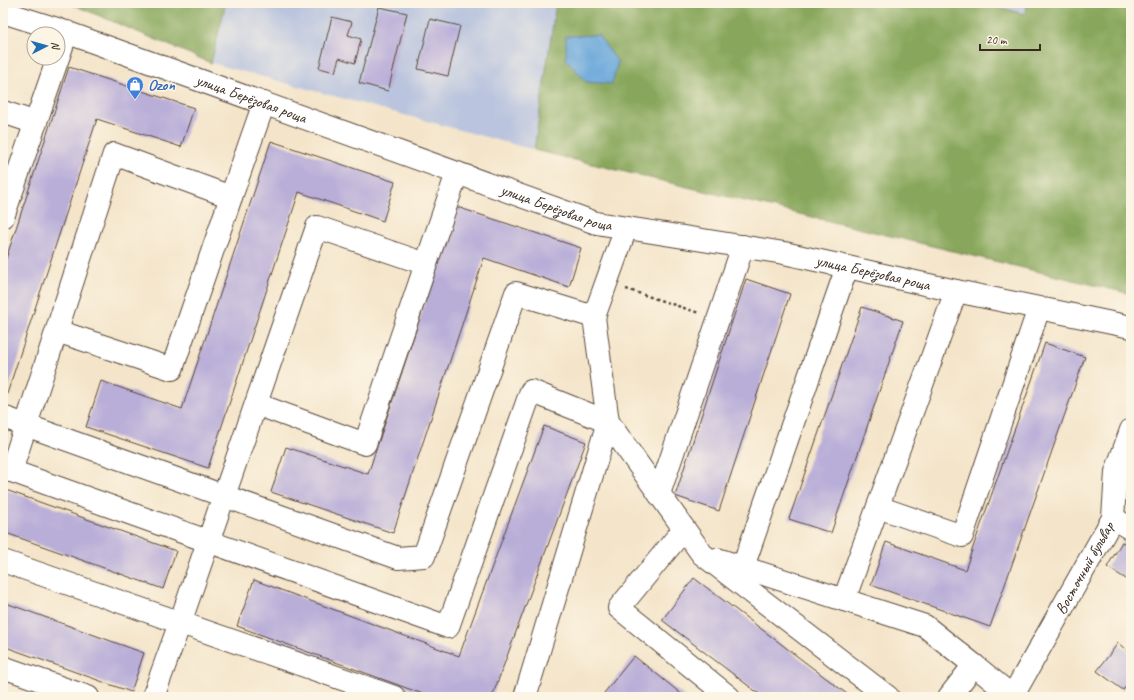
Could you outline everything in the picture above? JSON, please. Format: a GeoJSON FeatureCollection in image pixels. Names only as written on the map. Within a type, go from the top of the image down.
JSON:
{"type":"FeatureCollection","features":[{"type":"Feature","properties":{"kind":"street","name":"улица Берёзовая роща"},"geometry":{"type":"LineString","coordinates":[[3,12],[67,32],[596,223],[784,253],[956,291],[1131,327]]}},
{"type":"Feature","properties":{"kind":"street"},"geometry":{"type":"LineString","coordinates":[[3,218],[67,32]]}},
{"type":"Feature","properties":{"kind":"street"},"geometry":{"type":"LineString","coordinates":[[57,331],[172,369],[264,103]]}},
{"type":"Feature","properties":{"kind":"street"},"geometry":{"type":"LineString","coordinates":[[3,112],[36,123]]}},
{"type":"Feature","properties":{"kind":"street"},"geometry":{"type":"LineString","coordinates":[[231,197],[114,154],[26,426],[7,469],[448,627],[531,391],[608,422],[702,554],[888,697]]}},
{"type":"Feature","properties":{"kind":"street"},"geometry":{"type":"LineString","coordinates":[[256,404],[365,444],[457,173]]}},
{"type":"Feature","properties":{"kind":"street"},"geometry":{"type":"LineString","coordinates":[[153,697],[317,227],[426,264]]}},
{"type":"Feature","properties":{"kind":"street"},"geometry":{"type":"LineString","coordinates":[[525,697],[608,422],[594,317],[626,228]]}},
{"type":"Feature","properties":{"kind":"street"},"geometry":{"type":"LineString","coordinates":[[659,494],[743,246]]}},
{"type":"Feature","properties":{"kind":"street"},"geometry":{"type":"LineString","coordinates":[[742,567],[847,267]]}},
{"type":"Feature","properties":{"kind":"street"},"geometry":{"type":"LineString","coordinates":[[844,600],[956,291]]}},
{"type":"Feature","properties":{"kind":"street"},"geometry":{"type":"LineString","coordinates":[[3,417],[398,558],[424,556],[516,293],[594,317]]}},
{"type":"Feature","properties":{"kind":"street"},"geometry":{"type":"LineString","coordinates":[[878,507],[962,536],[1039,308]]}},
{"type":"Feature","properties":{"kind":"street","name":"Восточный бульвар"},"geometry":{"type":"LineString","coordinates":[[1012,697],[1113,518],[1116,472],[1131,430]]}},
{"type":"Feature","properties":{"kind":"street"},"geometry":{"type":"LineString","coordinates":[[1113,518],[1131,529]]}},
{"type":"Feature","properties":{"kind":"street"},"geometry":{"type":"LineString","coordinates":[[684,529],[619,608],[729,697]]}},
{"type":"Feature","properties":{"kind":"street"},"geometry":{"type":"LineString","coordinates":[[702,554],[925,626],[1012,697]]}},
{"type":"Feature","properties":{"kind":"street"},"geometry":{"type":"LineString","coordinates":[[3,561],[394,697]]}},
{"type":"Feature","properties":{"kind":"street"},"geometry":{"type":"LineString","coordinates":[[949,697],[974,665]]}},
{"type":"Feature","properties":{"kind":"street"},"geometry":{"type":"LineString","coordinates":[[3,668],[88,697]]}},
{"type":"Feature","properties":{"kind":"path"},"geometry":{"type":"LineString","coordinates":[[607,283],[719,319]]}},
{"type":"Feature","properties":{"kind":"shaded area"},"geometry":{"type":"Polygon","coordinates":[[[226,3],[556,3],[534,150],[211,63],[226,3]]]}},
{"type":"Feature","properties":{"kind":"shaded area"},"geometry":{"type":"Polygon","coordinates":[[[981,3],[1028,3],[1025,14],[981,3]]]}},
{"type":"Feature","properties":{"kind":"green space"},"geometry":{"type":"Polygon","coordinates":[[[69,3],[226,3],[211,63],[69,3]]]}},
{"type":"Feature","properties":{"kind":"green space"},"geometry":{"type":"Polygon","coordinates":[[[556,3],[981,3],[1025,14],[1028,3],[1131,3],[1131,294],[534,150],[556,3]]]}},
{"type":"Feature","properties":{"kind":"water"},"geometry":{"type":"Polygon","coordinates":[[[598,35],[618,62],[612,84],[586,82],[566,59],[566,36],[598,35]]]}},
{"type":"Feature","properties":{"kind":"building"},"geometry":{"type":"Polygon","coordinates":[[[379,7],[407,13],[388,91],[359,83],[379,7]]]}},
{"type":"Feature","properties":{"kind":"building"},"geometry":{"type":"Polygon","coordinates":[[[332,17],[352,22],[348,35],[361,39],[355,63],[339,58],[335,72],[319,68],[332,17]]]}},
{"type":"Feature","properties":{"kind":"building"},"geometry":{"type":"Polygon","coordinates":[[[430,19],[460,26],[448,76],[418,69],[430,19]]]}},
{"type":"Feature","properties":{"kind":"building"},"geometry":{"type":"Polygon","coordinates":[[[69,67],[194,108],[181,147],[97,119],[7,394],[3,393],[3,268],[69,67]]]}},
{"type":"Feature","properties":{"kind":"building"},"geometry":{"type":"Polygon","coordinates":[[[271,141],[395,182],[383,221],[299,192],[208,468],[86,427],[101,381],[182,409],[271,141]]]}},
{"type":"Feature","properties":{"kind":"building"},"geometry":{"type":"Polygon","coordinates":[[[457,207],[581,248],[569,287],[484,258],[393,533],[271,492],[286,447],[368,474],[457,207]]]}},
{"type":"Feature","properties":{"kind":"building"},"geometry":{"type":"Polygon","coordinates":[[[746,279],[790,294],[719,511],[675,496],[746,279]]]}},
{"type":"Feature","properties":{"kind":"building"},"geometry":{"type":"Polygon","coordinates":[[[862,307],[903,321],[831,533],[789,519],[862,307]]]}},
{"type":"Feature","properties":{"kind":"building"},"geometry":{"type":"Polygon","coordinates":[[[1045,343],[1085,357],[990,627],[871,585],[886,542],[965,570],[1045,343]]]}},
{"type":"Feature","properties":{"kind":"building"},"geometry":{"type":"Polygon","coordinates":[[[544,426],[586,442],[492,697],[431,697],[237,626],[254,580],[459,656],[544,426]]]}},
{"type":"Feature","properties":{"kind":"building"},"geometry":{"type":"Polygon","coordinates":[[[3,489],[176,551],[163,589],[3,532],[3,489]]]}},
{"type":"Feature","properties":{"kind":"building"},"geometry":{"type":"Polygon","coordinates":[[[1122,542],[1131,547],[1131,582],[1107,567],[1122,542]]]}},
{"type":"Feature","properties":{"kind":"building"},"geometry":{"type":"Polygon","coordinates":[[[694,578],[851,697],[763,697],[662,620],[694,578]]]}},
{"type":"Feature","properties":{"kind":"building"},"geometry":{"type":"Polygon","coordinates":[[[3,602],[144,653],[131,692],[3,646],[3,602]]]}},
{"type":"Feature","properties":{"kind":"building"},"geometry":{"type":"Polygon","coordinates":[[[1118,643],[1131,654],[1131,680],[1123,690],[1097,671],[1118,643]]]}},
{"type":"Feature","properties":{"kind":"building"},"geometry":{"type":"Polygon","coordinates":[[[634,656],[685,697],[608,697],[604,693],[634,656]]]}},
{"type":"Feature","properties":{"kind":"place","name":"Ozon"},"geometry":{"type":"Point","coordinates":[135,100]}}]}
